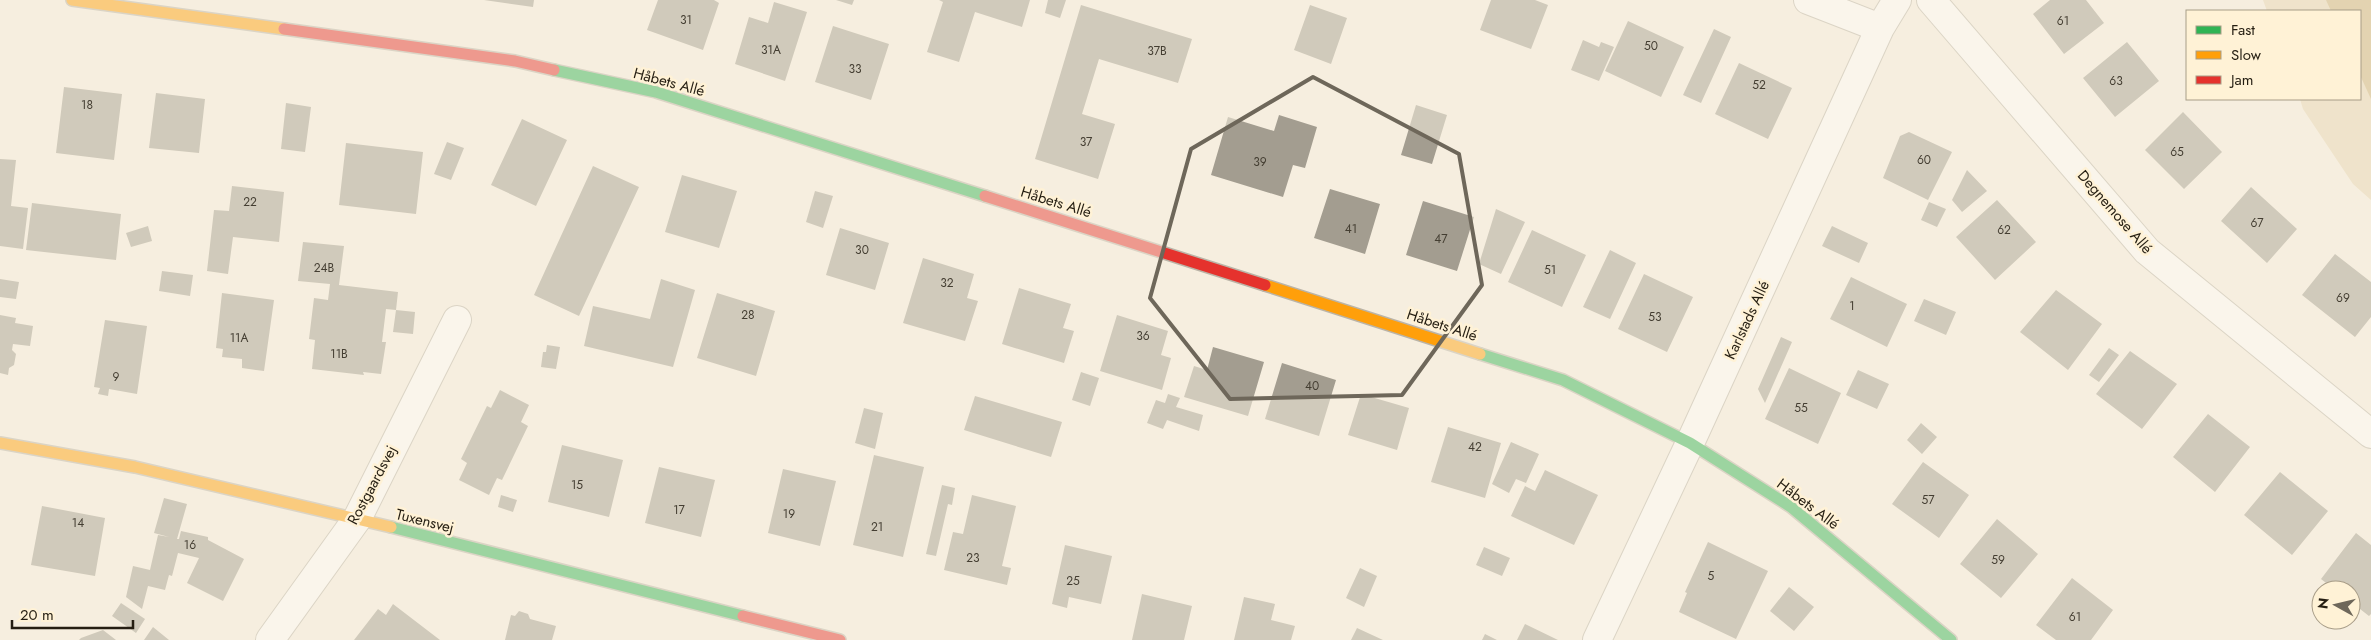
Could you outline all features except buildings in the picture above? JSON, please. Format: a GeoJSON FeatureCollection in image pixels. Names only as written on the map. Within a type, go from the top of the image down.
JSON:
{"type":"FeatureCollection","features":[{"type":"Feature","properties":{"kind":"street","name":"Håbets Allé"},"geometry":{"type":"LineString","coordinates":[[72,0],[515,61],[656,92],[1563,380],[1690,443],[1791,507],[1951,640]]}},
{"type":"Feature","properties":{"kind":"street"},"geometry":{"type":"LineString","coordinates":[[1808,0],[1880,28]]}},
{"type":"Feature","properties":{"kind":"street","name":"Karlstads Allé"},"geometry":{"type":"LineString","coordinates":[[1597,640],[1690,443],[1880,28],[1897,0]]}},
{"type":"Feature","properties":{"kind":"street","name":"Degnemose Allé"},"geometry":{"type":"LineString","coordinates":[[1931,0],[2147,251],[2371,434]]}},
{"type":"Feature","properties":{"kind":"street","name":"Rostgaardsvej"},"geometry":{"type":"LineString","coordinates":[[270,640],[357,519],[457,320]]}},
{"type":"Feature","properties":{"kind":"street","name":"Tuxensvej"},"geometry":{"type":"LineString","coordinates":[[0,443],[135,467],[357,519],[840,640]]}},
{"type":"Feature","properties":{"kind":"highlighted area"},"geometry":{"type":"Polygon","coordinates":[[[1313,77],[1459,154],[1482,285],[1402,395],[1230,399],[1150,298],[1191,149],[1313,77]]]}},
{"type":"Feature","properties":{"kind":"shaded area"},"geometry":{"type":"Polygon","coordinates":[[[2263,0],[2371,0],[2371,200],[2353,184],[2303,109],[2300,100],[2361,100],[2361,10],[2267,10],[2263,0]]]}},
{"type":"Feature","properties":{"kind":"shaded area"},"geometry":{"type":"Polygon","coordinates":[[[2326,0],[2371,0],[2371,99],[2361,77],[2361,10],[2331,10],[2326,0]]]}},
{"type":"Feature","properties":{"kind":"traffic: fast"},"geometry":{"type":"LineString","coordinates":[[554,70],[656,92],[985,196]]}},
{"type":"Feature","properties":{"kind":"traffic: fast"},"geometry":{"type":"LineString","coordinates":[[1480,354],[1563,380],[1690,443],[1791,507],[1951,640]]}},
{"type":"Feature","properties":{"kind":"traffic: fast"},"geometry":{"type":"LineString","coordinates":[[391,527],[743,616]]}},
{"type":"Feature","properties":{"kind":"traffic: slow"},"geometry":{"type":"LineString","coordinates":[[72,0],[284,29]]}},
{"type":"Feature","properties":{"kind":"traffic: slow"},"geometry":{"type":"LineString","coordinates":[[1265,285],[1480,354]]}},
{"type":"Feature","properties":{"kind":"traffic: slow"},"geometry":{"type":"LineString","coordinates":[[0,443],[135,467],[391,527]]}},
{"type":"Feature","properties":{"kind":"traffic: jam"},"geometry":{"type":"LineString","coordinates":[[284,29],[515,61],[554,70]]}},
{"type":"Feature","properties":{"kind":"traffic: jam"},"geometry":{"type":"LineString","coordinates":[[985,196],[1265,285]]}},
{"type":"Feature","properties":{"kind":"traffic: jam"},"geometry":{"type":"LineString","coordinates":[[743,616],[840,640]]}}]}
